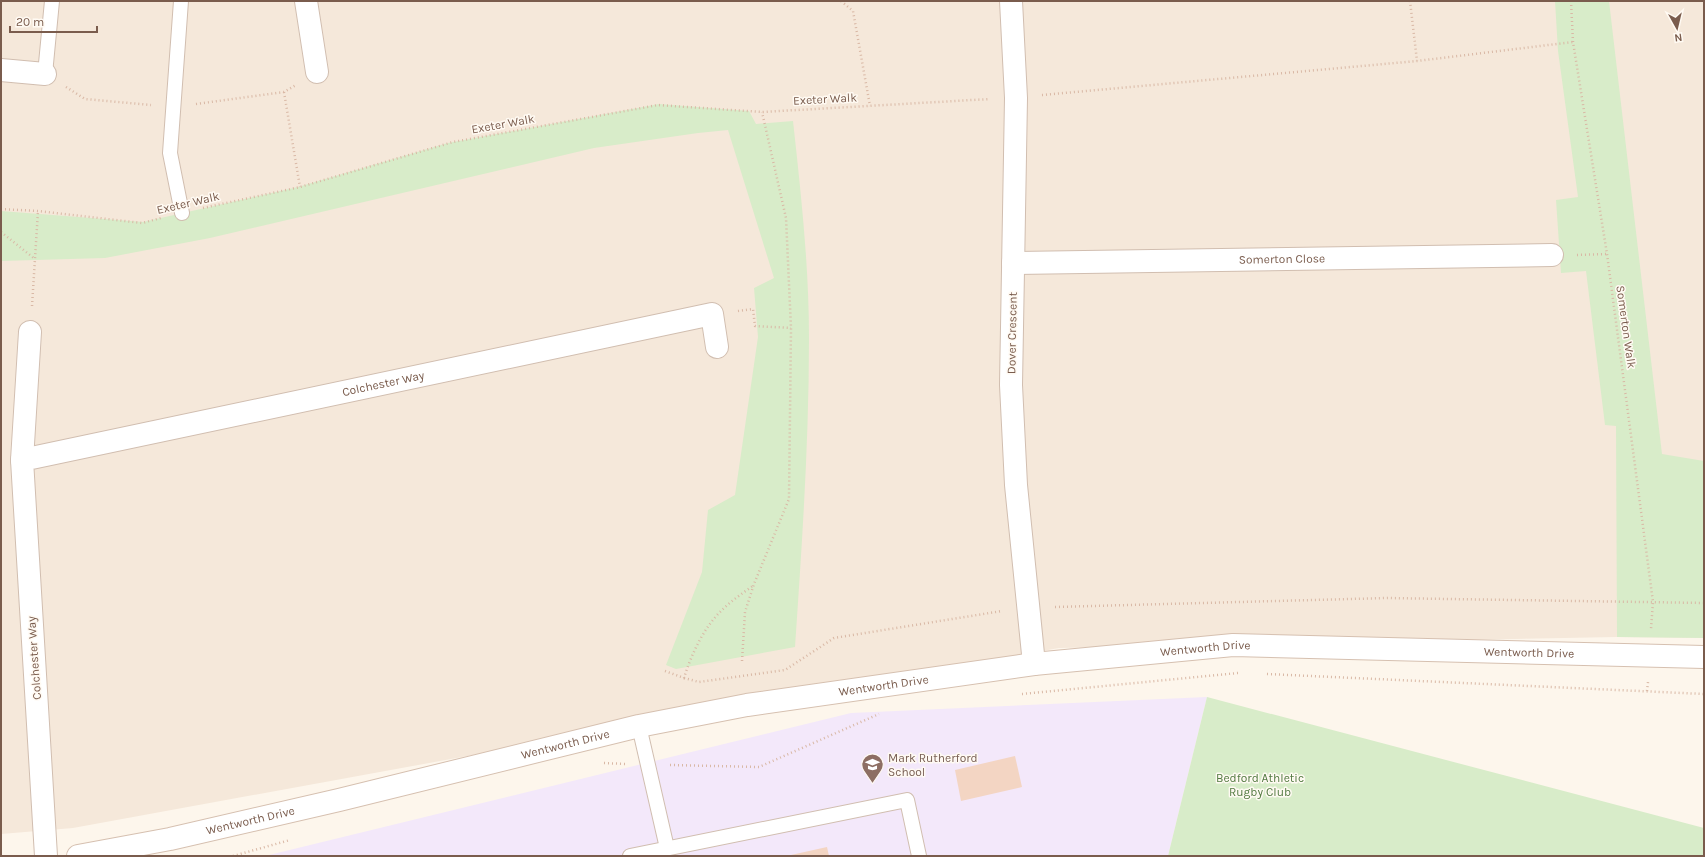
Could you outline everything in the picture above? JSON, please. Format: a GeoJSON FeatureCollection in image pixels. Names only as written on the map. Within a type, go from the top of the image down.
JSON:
{"type":"FeatureCollection","features":[{"type":"Feature","properties":{"kind":"street"},"geometry":{"type":"LineString","coordinates":[[306,1],[317,72]]}},
{"type":"Feature","properties":{"kind":"street","name":"Dover Crescent"},"geometry":{"type":"LineString","coordinates":[[1011,1],[1016,98],[1011,385],[1016,485],[1034,664]]}},
{"type":"Feature","properties":{"kind":"street"},"geometry":{"type":"LineString","coordinates":[[1,70],[45,74]]}},
{"type":"Feature","properties":{"kind":"street","name":"Somerton Close"},"geometry":{"type":"LineString","coordinates":[[1013,262],[1552,255]]}},
{"type":"Feature","properties":{"kind":"street"},"geometry":{"type":"LineString","coordinates":[[712,314],[718,347]]}},
{"type":"Feature","properties":{"kind":"street","name":"Colchester Way"},"geometry":{"type":"LineString","coordinates":[[22,460],[712,314]]}},
{"type":"Feature","properties":{"kind":"street","name":"Colchester Way"},"geometry":{"type":"LineString","coordinates":[[30,332],[22,460],[46,856]]}},
{"type":"Feature","properties":{"kind":"street","name":"Wentworth Drive"},"geometry":{"type":"LineString","coordinates":[[78,856],[170,840],[639,726],[747,705],[1034,664],[1233,645],[1704,657]]}},
{"type":"Feature","properties":{"kind":"lane"},"geometry":{"type":"LineString","coordinates":[[45,74],[52,1]]}},
{"type":"Feature","properties":{"kind":"lane"},"geometry":{"type":"LineString","coordinates":[[181,1],[170,154],[182,213]]}},
{"type":"Feature","properties":{"kind":"lane"},"geometry":{"type":"LineString","coordinates":[[639,726],[667,848]]}},
{"type":"Feature","properties":{"kind":"lane"},"geometry":{"type":"LineString","coordinates":[[630,856],[907,800],[919,856]]}},
{"type":"Feature","properties":{"kind":"path"},"geometry":{"type":"LineString","coordinates":[[842,1],[853,11],[870,106]]}},
{"type":"Feature","properties":{"kind":"path"},"geometry":{"type":"LineString","coordinates":[[1410,1],[1417,61]]}},
{"type":"Feature","properties":{"kind":"path","name":"Somerton Walk"},"geometry":{"type":"LineString","coordinates":[[1571,1],[1573,42],[1607,254],[1653,602],[1650,656]]}},
{"type":"Feature","properties":{"kind":"path","name":"Exeter Walk"},"geometry":{"type":"LineString","coordinates":[[1,209],[38,211],[142,223],[300,186],[453,142],[658,105],[762,112],[1016,98],[1417,61],[1573,42]]}},
{"type":"Feature","properties":{"kind":"path"},"geometry":{"type":"LineString","coordinates":[[284,92],[300,186]]}},
{"type":"Feature","properties":{"kind":"path"},"geometry":{"type":"LineString","coordinates":[[742,661],[745,612],[754,584],[789,499],[791,328],[786,218],[762,112]]}},
{"type":"Feature","properties":{"kind":"path"},"geometry":{"type":"LineString","coordinates":[[30,332],[38,211]]}},
{"type":"Feature","properties":{"kind":"path"},"geometry":{"type":"LineString","coordinates":[[1,232],[35,260]]}},
{"type":"Feature","properties":{"kind":"path"},"geometry":{"type":"LineString","coordinates":[[712,314],[753,309],[755,326],[791,328]]}},
{"type":"Feature","properties":{"kind":"path"},"geometry":{"type":"LineString","coordinates":[[684,678],[689,660],[704,634],[721,610],[754,584]]}},
{"type":"Feature","properties":{"kind":"path"},"geometry":{"type":"LineString","coordinates":[[666,671],[699,682],[785,670],[834,638],[1028,607],[1387,598],[1704,603]]}},
{"type":"Feature","properties":{"kind":"path"},"geometry":{"type":"LineString","coordinates":[[1021,694],[1240,673]]}},
{"type":"Feature","properties":{"kind":"path"},"geometry":{"type":"LineString","coordinates":[[1263,674],[1704,694]]}},
{"type":"Feature","properties":{"kind":"path"},"geometry":{"type":"LineString","coordinates":[[598,763],[759,767],[882,713]]}},
{"type":"Feature","properties":{"kind":"shaded area"},"geometry":{"type":"Polygon","coordinates":[[[1,1],[1704,1],[1704,638],[1617,637],[1059,648],[73,828],[1,834],[1,1]]]}},
{"type":"Feature","properties":{"kind":"shaded area","name":"Mark Rutherford School"},"geometry":{"type":"Polygon","coordinates":[[[1207,697],[1168,856],[265,856],[851,713],[1207,697]]]}},
{"type":"Feature","properties":{"kind":"green space"},"geometry":{"type":"Polygon","coordinates":[[[1555,1],[1609,1],[1662,454],[1704,461],[1704,638],[1617,637],[1616,426],[1605,425],[1586,271],[1561,273],[1556,200],[1578,197],[1558,51],[1555,1]]]}},
{"type":"Feature","properties":{"kind":"green space"},"geometry":{"type":"Polygon","coordinates":[[[659,104],[749,111],[756,124],[793,121],[802,202],[809,311],[809,377],[803,531],[795,647],[676,669],[666,665],[702,572],[708,510],[735,495],[758,337],[754,288],[774,278],[728,130],[594,148],[210,238],[105,258],[1,261],[1,211],[143,222],[298,187],[448,143],[659,104]]]}},
{"type":"Feature","properties":{"kind":"green space","name":"Bedford Athletic Rugby Club"},"geometry":{"type":"Polygon","coordinates":[[[1207,697],[1704,828],[1704,856],[1168,856],[1207,697]]]}},
{"type":"Feature","properties":{"kind":"building"},"geometry":{"type":"Polygon","coordinates":[[[1015,756],[1022,787],[961,801],[955,770],[1015,756]]]}},
{"type":"Feature","properties":{"kind":"building"},"geometry":{"type":"Polygon","coordinates":[[[827,847],[829,856],[791,856],[791,855],[827,847]]]}},
{"type":"Feature","properties":{"kind":"place","name":"Mark Rutherford School"},"geometry":{"type":"Point","coordinates":[872,784]}}]}
